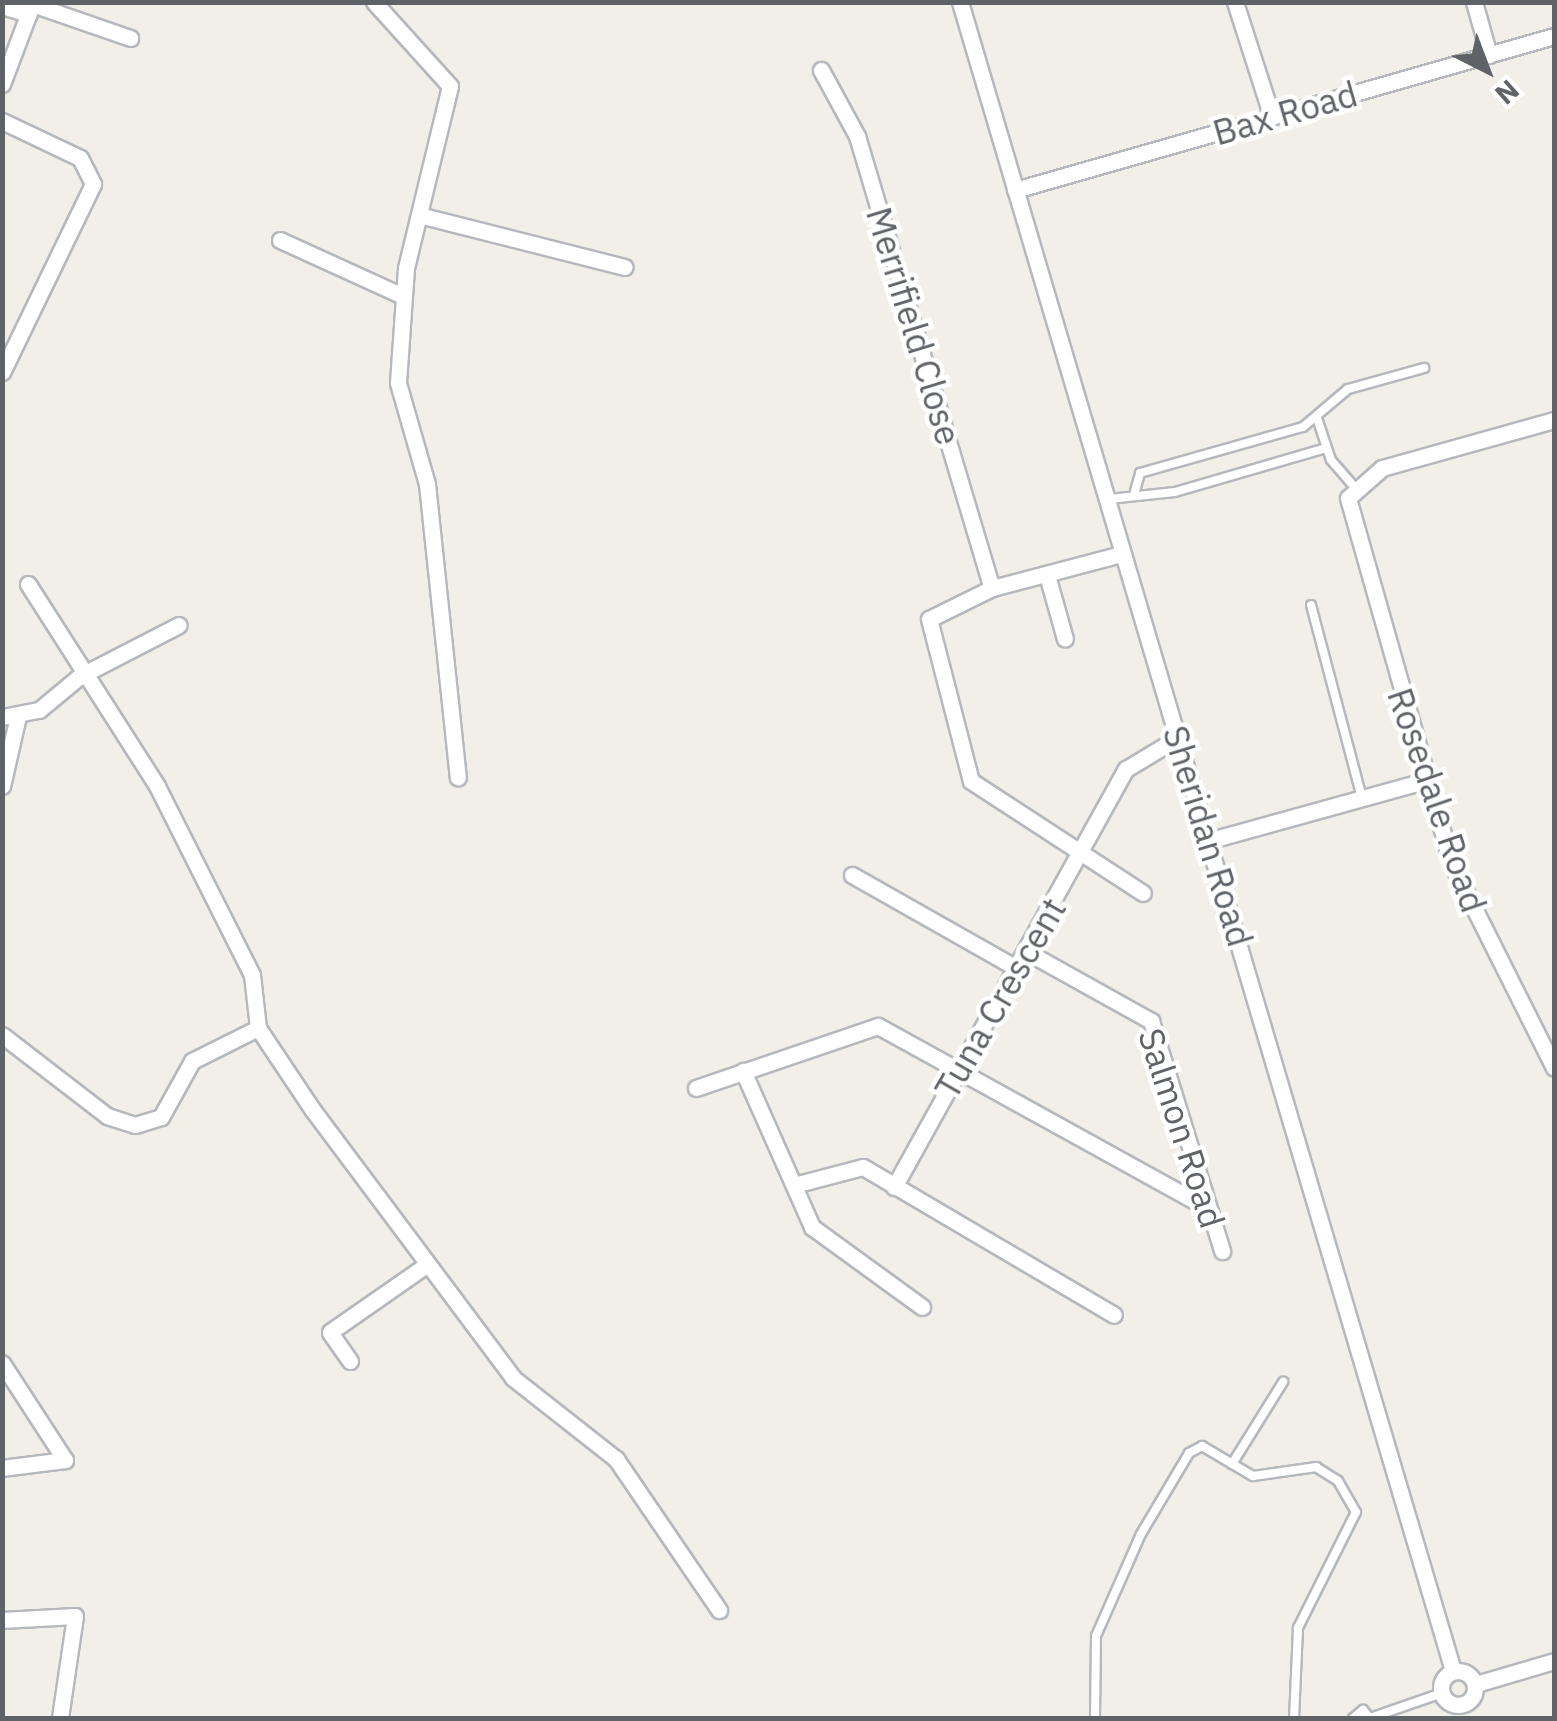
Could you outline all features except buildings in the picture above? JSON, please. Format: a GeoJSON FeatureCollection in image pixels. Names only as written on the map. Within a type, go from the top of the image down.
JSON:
{"type":"FeatureCollection","features":[{"type":"Feature","properties":{"kind":"street"},"geometry":{"type":"LineString","coordinates":[[374,2],[450,86],[403,296],[399,403],[427,484],[458,777]]}},
{"type":"Feature","properties":{"kind":"street","name":"Sheridan Road"},"geometry":{"type":"LineString","coordinates":[[960,2],[1122,554],[1211,840],[1453,1671]]}},
{"type":"Feature","properties":{"kind":"street"},"geometry":{"type":"LineString","coordinates":[[1235,2],[1272,117]]}},
{"type":"Feature","properties":{"kind":"street"},"geometry":{"type":"LineString","coordinates":[[1474,2],[1488,54]]}},
{"type":"Feature","properties":{"kind":"street"},"geometry":{"type":"LineString","coordinates":[[2,6],[31,7],[130,38]]}},
{"type":"Feature","properties":{"kind":"street"},"geometry":{"type":"LineString","coordinates":[[2,84],[31,7]]}},
{"type":"Feature","properties":{"kind":"street","name":"Bax Road"},"geometry":{"type":"LineString","coordinates":[[1016,190],[1554,36]]}},
{"type":"Feature","properties":{"kind":"street","name":"Merrifield Close"},"geometry":{"type":"LineString","coordinates":[[821,70],[857,136],[992,588]]}},
{"type":"Feature","properties":{"kind":"street"},"geometry":{"type":"LineString","coordinates":[[2,121],[80,158],[93,184],[2,372]]}},
{"type":"Feature","properties":{"kind":"street"},"geometry":{"type":"LineString","coordinates":[[419,216],[625,266]]}},
{"type":"Feature","properties":{"kind":"street"},"geometry":{"type":"LineString","coordinates":[[280,240],[403,296]]}},
{"type":"Feature","properties":{"kind":"street"},"geometry":{"type":"LineString","coordinates":[[1353,484],[1553,426]]}},
{"type":"Feature","properties":{"kind":"street","name":"Rosedale Road"},"geometry":{"type":"LineString","coordinates":[[1353,484],[1351,520],[1424,781],[1468,902],[1554,1068]]}},
{"type":"Feature","properties":{"kind":"street"},"geometry":{"type":"LineString","coordinates":[[1122,554],[992,588],[929,619],[958,740],[979,791],[1143,893]]}},
{"type":"Feature","properties":{"kind":"street"},"geometry":{"type":"LineString","coordinates":[[1047,575],[1064,639]]}},
{"type":"Feature","properties":{"kind":"street"},"geometry":{"type":"LineString","coordinates":[[28,584],[80,676],[167,805],[258,990],[258,1028],[426,1265],[513,1378],[616,1458],[718,1610]]}},
{"type":"Feature","properties":{"kind":"street"},"geometry":{"type":"LineString","coordinates":[[2,786],[10,717],[179,624]]}},
{"type":"Feature","properties":{"kind":"street","name":"Tuna Crescent"},"geometry":{"type":"LineString","coordinates":[[894,1187],[1030,954],[1126,770],[1178,737]]}},
{"type":"Feature","properties":{"kind":"street"},"geometry":{"type":"LineString","coordinates":[[1211,840],[1424,781]]}},
{"type":"Feature","properties":{"kind":"street"},"geometry":{"type":"LineString","coordinates":[[852,874],[1020,970]]}},
{"type":"Feature","properties":{"kind":"street","name":"Salmon Road"},"geometry":{"type":"LineString","coordinates":[[1030,954],[1151,1021],[1222,1251]]}},
{"type":"Feature","properties":{"kind":"street"},"geometry":{"type":"LineString","coordinates":[[696,1088],[878,1026],[1208,1208]]}},
{"type":"Feature","properties":{"kind":"street"},"geometry":{"type":"LineString","coordinates":[[2,1035],[98,1110],[135,1125],[160,1117],[192,1061],[258,1028]]}},
{"type":"Feature","properties":{"kind":"street"},"geometry":{"type":"LineString","coordinates":[[744,1071],[794,1185],[828,1242],[922,1308]]}},
{"type":"Feature","properties":{"kind":"street"},"geometry":{"type":"LineString","coordinates":[[794,1185],[856,1166],[1114,1315]]}},
{"type":"Feature","properties":{"kind":"street"},"geometry":{"type":"LineString","coordinates":[[350,1361],[330,1332],[426,1265]]}},
{"type":"Feature","properties":{"kind":"street"},"geometry":{"type":"LineString","coordinates":[[2,1362],[65,1460],[2,1468]]}},
{"type":"Feature","properties":{"kind":"street"},"geometry":{"type":"LineString","coordinates":[[2,1620],[74,1616],[60,1718]]}},
{"type":"Feature","properties":{"kind":"street"},"geometry":{"type":"LineString","coordinates":[[1476,1684],[1453,1671],[1442,1694],[1461,1705],[1476,1684],[1554,1661]]}},
{"type":"Feature","properties":{"kind":"lane"},"geometry":{"type":"LineString","coordinates":[[1135,491],[1140,473],[1317,418],[1348,389],[1424,368]]}},
{"type":"Feature","properties":{"kind":"lane"},"geometry":{"type":"LineString","coordinates":[[1317,418],[1326,448],[1353,484]]}},
{"type":"Feature","properties":{"kind":"lane"},"geometry":{"type":"LineString","coordinates":[[1106,500],[1135,491],[1175,492],[1326,448]]}},
{"type":"Feature","properties":{"kind":"lane"},"geometry":{"type":"LineString","coordinates":[[1311,605],[1362,798]]}},
{"type":"Feature","properties":{"kind":"lane"},"geometry":{"type":"LineString","coordinates":[[1232,1464],[1283,1382]]}},
{"type":"Feature","properties":{"kind":"lane"},"geometry":{"type":"LineString","coordinates":[[1095,1718],[1096,1636],[1141,1534],[1194,1449],[1253,1476],[1316,1467],[1338,1481],[1356,1512],[1298,1628],[1294,1718]]}},
{"type":"Feature","properties":{"kind":"lane"},"geometry":{"type":"LineString","coordinates":[[1353,1718],[1362,1710],[1370,1718],[1442,1694]]}}]}
